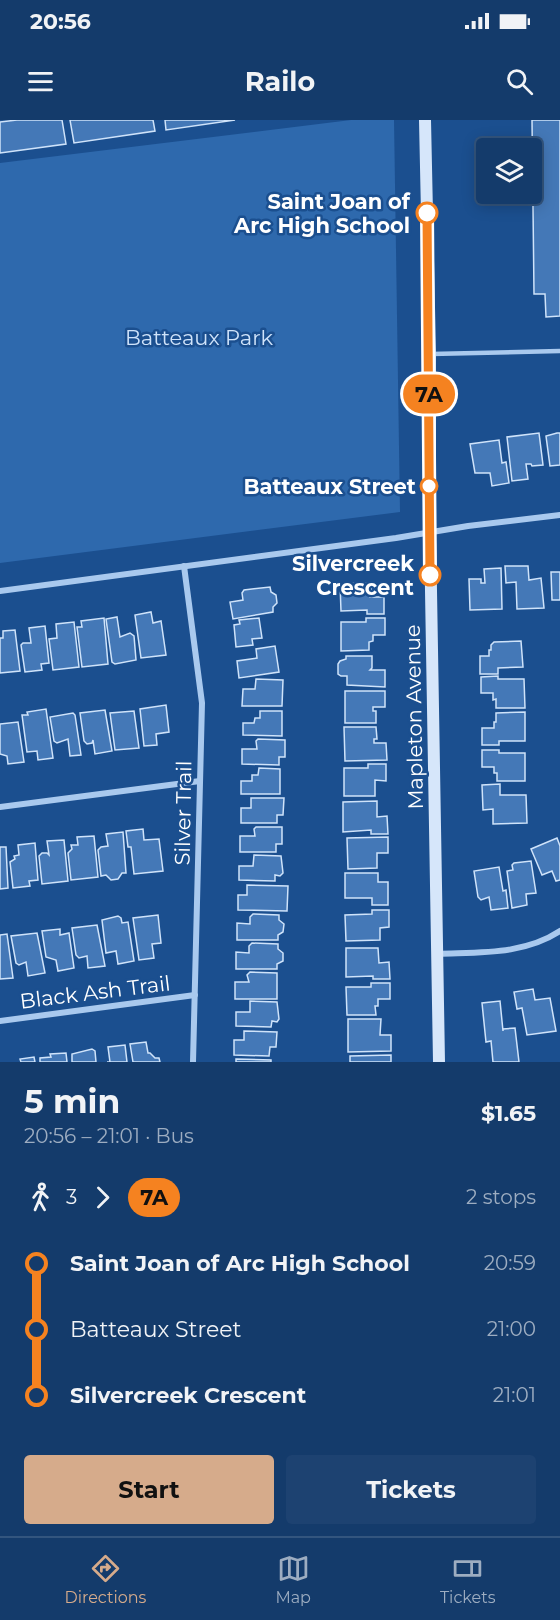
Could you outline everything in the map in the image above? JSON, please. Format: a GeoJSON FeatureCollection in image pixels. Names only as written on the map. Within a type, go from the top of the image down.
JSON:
{"type":"FeatureCollection","features":[{"type":"Feature","properties":{"kind":"street","name":"Mapleton Avenue"},"geometry":{"type":"LineString","coordinates":[[425,120],[440,1062]]}},
{"type":"Feature","properties":{"kind":"street"},"geometry":{"type":"LineString","coordinates":[[0,591],[560,515]]}},
{"type":"Feature","properties":{"kind":"street","name":"Silver Trail"},"geometry":{"type":"LineString","coordinates":[[183,566],[202,703],[193,1062]]}},
{"type":"Feature","properties":{"kind":"street"},"geometry":{"type":"LineString","coordinates":[[0,807],[200,781]]}},
{"type":"Feature","properties":{"kind":"street"},"geometry":{"type":"LineString","coordinates":[[438,954],[513,950],[536,943],[560,931]]}},
{"type":"Feature","properties":{"kind":"street","name":"Black Ash Trail"},"geometry":{"type":"LineString","coordinates":[[0,1021],[195,995]]}},
{"type":"Feature","properties":{"kind":"lane"},"geometry":{"type":"LineString","coordinates":[[430,354],[560,351]]}},
{"type":"Feature","properties":{"kind":"green space","name":"Batteaux Park"},"geometry":{"type":"Polygon","coordinates":[[[351,120],[394,120],[400,512],[0,563],[0,163],[351,120]]]}},
{"type":"Feature","properties":{"kind":"building"},"geometry":{"type":"Polygon","coordinates":[[[62,120],[66,144],[0,153],[0,122],[62,120]]]}},
{"type":"Feature","properties":{"kind":"building"},"geometry":{"type":"Polygon","coordinates":[[[70,120],[153,120],[155,131],[74,143],[70,120]]]}},
{"type":"Feature","properties":{"kind":"building"},"geometry":{"type":"Polygon","coordinates":[[[165,120],[235,120],[166,130],[165,120]]]}},
{"type":"Feature","properties":{"kind":"building"},"geometry":{"type":"Polygon","coordinates":[[[532,120],[560,120],[560,316],[546,317],[545,294],[534,294],[533,204],[542,204],[542,138],[532,138],[532,120]]]}},
{"type":"Feature","properties":{"kind":"building"},"geometry":{"type":"Polygon","coordinates":[[[539,433],[543,465],[526,464],[528,479],[512,481],[507,437],[539,433]]]}},
{"type":"Feature","properties":{"kind":"building"},"geometry":{"type":"Polygon","coordinates":[[[560,433],[560,465],[550,466],[546,436],[560,433]]]}},
{"type":"Feature","properties":{"kind":"building"},"geometry":{"type":"Polygon","coordinates":[[[499,440],[502,463],[506,462],[509,483],[492,486],[490,473],[475,473],[470,444],[499,440]]]}},
{"type":"Feature","properties":{"kind":"building"},"geometry":{"type":"Polygon","coordinates":[[[505,566],[528,566],[529,580],[541,578],[544,608],[517,609],[516,582],[506,583],[505,566]]]}},
{"type":"Feature","properties":{"kind":"building"},"geometry":{"type":"Polygon","coordinates":[[[501,568],[502,609],[470,610],[469,579],[481,579],[481,583],[485,583],[484,569],[501,568]]]}},
{"type":"Feature","properties":{"kind":"building"},"geometry":{"type":"Polygon","coordinates":[[[551,572],[560,572],[560,600],[552,600],[551,572]]]}},
{"type":"Feature","properties":{"kind":"building"},"geometry":{"type":"Polygon","coordinates":[[[368,583],[372,586],[370,597],[384,597],[384,614],[367,614],[367,610],[341,611],[340,584],[368,583]]]}},
{"type":"Feature","properties":{"kind":"building"},"geometry":{"type":"Polygon","coordinates":[[[270,587],[271,592],[276,595],[277,603],[273,607],[273,612],[233,619],[230,602],[243,600],[244,590],[270,587]]]}},
{"type":"Feature","properties":{"kind":"building"},"geometry":{"type":"Polygon","coordinates":[[[151,612],[153,623],[161,621],[166,655],[141,658],[135,615],[151,612]]]}},
{"type":"Feature","properties":{"kind":"building"},"geometry":{"type":"Polygon","coordinates":[[[117,617],[120,637],[130,633],[134,636],[136,660],[115,664],[112,662],[106,619],[117,617]]]}},
{"type":"Feature","properties":{"kind":"building"},"geometry":{"type":"Polygon","coordinates":[[[104,618],[108,664],[82,667],[77,627],[82,627],[81,621],[104,618]]]}},
{"type":"Feature","properties":{"kind":"building"},"geometry":{"type":"Polygon","coordinates":[[[259,618],[262,638],[252,639],[253,645],[236,647],[234,625],[240,624],[239,620],[259,618]]]}},
{"type":"Feature","properties":{"kind":"building"},"geometry":{"type":"Polygon","coordinates":[[[366,618],[385,618],[385,635],[373,635],[373,641],[369,642],[369,650],[341,651],[341,622],[366,622],[366,618]]]}},
{"type":"Feature","properties":{"kind":"building"},"geometry":{"type":"Polygon","coordinates":[[[74,622],[79,667],[53,670],[49,639],[57,638],[56,624],[74,622]]]}},
{"type":"Feature","properties":{"kind":"building"},"geometry":{"type":"Polygon","coordinates":[[[45,626],[49,663],[41,664],[42,670],[25,672],[21,645],[31,643],[29,628],[45,626]]]}},
{"type":"Feature","properties":{"kind":"building"},"geometry":{"type":"Polygon","coordinates":[[[15,630],[20,671],[0,673],[0,638],[3,638],[3,631],[15,630]]]}},
{"type":"Feature","properties":{"kind":"building"},"geometry":{"type":"Polygon","coordinates":[[[521,641],[523,667],[498,668],[498,674],[480,674],[480,656],[489,656],[489,650],[494,642],[521,641]]]}},
{"type":"Feature","properties":{"kind":"building"},"geometry":{"type":"Polygon","coordinates":[[[275,646],[279,672],[239,678],[237,661],[257,658],[256,649],[275,646]]]}},
{"type":"Feature","properties":{"kind":"building"},"geometry":{"type":"Polygon","coordinates":[[[346,656],[372,656],[370,670],[385,670],[385,687],[347,685],[347,676],[338,674],[338,664],[346,659],[346,656]]]}},
{"type":"Feature","properties":{"kind":"building"},"geometry":{"type":"Polygon","coordinates":[[[498,676],[498,679],[524,679],[525,708],[496,708],[493,693],[481,693],[481,677],[498,676]]]}},
{"type":"Feature","properties":{"kind":"building"},"geometry":{"type":"Polygon","coordinates":[[[256,679],[283,680],[282,706],[242,706],[243,689],[255,689],[256,679]]]}},
{"type":"Feature","properties":{"kind":"building"},"geometry":{"type":"Polygon","coordinates":[[[345,691],[385,691],[385,707],[373,707],[373,711],[376,711],[376,723],[345,723],[345,691]]]}},
{"type":"Feature","properties":{"kind":"building"},"geometry":{"type":"Polygon","coordinates":[[[166,705],[169,732],[156,734],[157,745],[144,746],[140,709],[166,705]]]}},
{"type":"Feature","properties":{"kind":"building"},"geometry":{"type":"Polygon","coordinates":[[[46,709],[53,758],[38,760],[37,751],[27,752],[22,715],[46,709]]]}},
{"type":"Feature","properties":{"kind":"building"},"geometry":{"type":"Polygon","coordinates":[[[105,710],[112,751],[95,754],[93,740],[92,743],[87,744],[84,741],[80,713],[105,710]]]}},
{"type":"Feature","properties":{"kind":"building"},"geometry":{"type":"Polygon","coordinates":[[[134,711],[139,748],[115,750],[110,713],[134,711]]]}},
{"type":"Feature","properties":{"kind":"building"},"geometry":{"type":"Polygon","coordinates":[[[260,711],[282,711],[282,736],[243,735],[243,723],[254,723],[255,718],[260,718],[260,711]]]}},
{"type":"Feature","properties":{"kind":"building"},"geometry":{"type":"Polygon","coordinates":[[[525,712],[525,741],[499,741],[499,745],[482,745],[482,728],[494,728],[496,713],[525,712]]]}},
{"type":"Feature","properties":{"kind":"building"},"geometry":{"type":"Polygon","coordinates":[[[73,713],[81,755],[70,756],[68,739],[57,743],[54,741],[50,717],[73,713]]]}},
{"type":"Feature","properties":{"kind":"building"},"geometry":{"type":"Polygon","coordinates":[[[18,722],[24,762],[8,764],[7,756],[0,754],[0,724],[18,722]]]}},
{"type":"Feature","properties":{"kind":"building"},"geometry":{"type":"Polygon","coordinates":[[[344,727],[376,727],[377,739],[374,739],[374,743],[386,743],[387,760],[345,761],[344,727]]]}},
{"type":"Feature","properties":{"kind":"building"},"geometry":{"type":"Polygon","coordinates":[[[258,739],[285,740],[285,757],[279,757],[279,765],[242,764],[242,749],[257,749],[258,739]]]}},
{"type":"Feature","properties":{"kind":"building"},"geometry":{"type":"Polygon","coordinates":[[[482,750],[499,750],[499,753],[525,753],[525,781],[497,781],[494,767],[482,767],[482,750]]]}},
{"type":"Feature","properties":{"kind":"building"},"geometry":{"type":"Polygon","coordinates":[[[368,764],[386,764],[386,781],[375,780],[375,796],[344,796],[344,768],[368,768],[368,764]]]}},
{"type":"Feature","properties":{"kind":"building"},"geometry":{"type":"Polygon","coordinates":[[[259,768],[280,769],[280,794],[241,794],[241,781],[252,781],[252,775],[258,775],[259,768]]]}},
{"type":"Feature","properties":{"kind":"building"},"geometry":{"type":"Polygon","coordinates":[[[500,784],[500,795],[526,795],[527,823],[493,824],[493,809],[483,810],[482,785],[500,784]]]}},
{"type":"Feature","properties":{"kind":"building"},"geometry":{"type":"Polygon","coordinates":[[[251,798],[284,798],[283,815],[277,815],[277,823],[241,823],[241,808],[251,808],[251,798]]]}},
{"type":"Feature","properties":{"kind":"building"},"geometry":{"type":"Polygon","coordinates":[[[377,801],[377,817],[387,816],[388,834],[371,834],[371,830],[343,832],[343,802],[377,801]]]}},
{"type":"Feature","properties":{"kind":"building"},"geometry":{"type":"Polygon","coordinates":[[[256,827],[282,827],[282,844],[276,844],[276,852],[240,852],[240,836],[255,836],[256,827]]]}},
{"type":"Feature","properties":{"kind":"building"},"geometry":{"type":"Polygon","coordinates":[[[143,829],[144,840],[159,839],[163,871],[134,874],[131,847],[128,847],[126,831],[143,829]]]}},
{"type":"Feature","properties":{"kind":"building"},"geometry":{"type":"Polygon","coordinates":[[[123,832],[126,873],[122,873],[118,879],[111,880],[106,875],[101,876],[98,850],[108,846],[106,834],[123,832]]]}},
{"type":"Feature","properties":{"kind":"building"},"geometry":{"type":"Polygon","coordinates":[[[94,836],[98,877],[71,880],[68,853],[72,849],[71,845],[78,845],[77,837],[94,836]]]}},
{"type":"Feature","properties":{"kind":"building"},"geometry":{"type":"Polygon","coordinates":[[[388,837],[388,853],[377,853],[377,868],[348,869],[347,838],[388,837]]]}},
{"type":"Feature","properties":{"kind":"building"},"geometry":{"type":"Polygon","coordinates":[[[557,838],[560,846],[560,880],[556,881],[552,871],[542,875],[531,849],[557,838]]]}},
{"type":"Feature","properties":{"kind":"building"},"geometry":{"type":"Polygon","coordinates":[[[64,840],[68,881],[42,884],[39,856],[42,853],[49,855],[47,841],[64,840]]]}},
{"type":"Feature","properties":{"kind":"building"},"geometry":{"type":"Polygon","coordinates":[[[35,843],[38,880],[29,881],[30,886],[13,888],[10,862],[15,859],[14,856],[19,855],[18,845],[35,843]]]}},
{"type":"Feature","properties":{"kind":"building"},"geometry":{"type":"Polygon","coordinates":[[[0,847],[6,847],[8,888],[0,889],[0,847]]]}},
{"type":"Feature","properties":{"kind":"building"},"geometry":{"type":"Polygon","coordinates":[[[254,855],[281,856],[283,873],[280,876],[275,875],[275,881],[239,880],[239,866],[253,866],[254,855]]]}},
{"type":"Feature","properties":{"kind":"building"},"geometry":{"type":"Polygon","coordinates":[[[531,861],[536,893],[526,894],[527,905],[512,908],[507,871],[513,870],[514,863],[531,861]]]}},
{"type":"Feature","properties":{"kind":"building"},"geometry":{"type":"Polygon","coordinates":[[[499,867],[503,891],[506,890],[508,908],[491,910],[489,897],[481,900],[478,897],[474,871],[499,867]]]}},
{"type":"Feature","properties":{"kind":"building"},"geometry":{"type":"Polygon","coordinates":[[[345,873],[378,873],[378,882],[388,882],[388,905],[372,905],[372,898],[345,898],[345,873]]]}},
{"type":"Feature","properties":{"kind":"building"},"geometry":{"type":"Polygon","coordinates":[[[247,885],[288,886],[287,911],[238,910],[238,895],[247,895],[247,885]]]}},
{"type":"Feature","properties":{"kind":"building"},"geometry":{"type":"Polygon","coordinates":[[[372,910],[389,910],[389,927],[380,928],[380,940],[346,941],[345,915],[372,914],[372,910]]]}},
{"type":"Feature","properties":{"kind":"building"},"geometry":{"type":"Polygon","coordinates":[[[253,914],[279,915],[279,920],[284,924],[283,932],[278,935],[278,940],[237,940],[237,923],[250,924],[250,917],[253,914]]]}},
{"type":"Feature","properties":{"kind":"building"},"geometry":{"type":"Polygon","coordinates":[[[158,915],[161,943],[152,944],[154,958],[139,960],[133,918],[158,915]]]}},
{"type":"Feature","properties":{"kind":"building"},"geometry":{"type":"Polygon","coordinates":[[[118,916],[122,923],[128,922],[134,961],[118,964],[116,951],[106,953],[102,920],[118,916]]]}},
{"type":"Feature","properties":{"kind":"building"},"geometry":{"type":"Polygon","coordinates":[[[97,925],[105,966],[88,968],[87,956],[79,958],[76,955],[72,928],[97,925]]]}},
{"type":"Feature","properties":{"kind":"building"},"geometry":{"type":"Polygon","coordinates":[[[60,929],[60,935],[69,933],[74,968],[58,971],[56,960],[46,957],[42,931],[60,929]]]}},
{"type":"Feature","properties":{"kind":"building"},"geometry":{"type":"Polygon","coordinates":[[[37,933],[45,973],[28,976],[26,962],[19,965],[16,963],[11,936],[37,933]]]}},
{"type":"Feature","properties":{"kind":"building"},"geometry":{"type":"Polygon","coordinates":[[[7,934],[13,978],[0,979],[0,935],[7,934]]]}},
{"type":"Feature","properties":{"kind":"building"},"geometry":{"type":"Polygon","coordinates":[[[252,943],[278,944],[278,949],[283,953],[283,961],[277,964],[277,969],[236,969],[236,952],[249,953],[249,946],[252,943]]]}},
{"type":"Feature","properties":{"kind":"building"},"geometry":{"type":"Polygon","coordinates":[[[346,948],[378,948],[379,963],[389,962],[390,979],[373,979],[373,976],[346,977],[346,948]]]}},
{"type":"Feature","properties":{"kind":"building"},"geometry":{"type":"Polygon","coordinates":[[[250,972],[277,973],[277,999],[235,999],[235,982],[249,982],[247,975],[250,972]]]}},
{"type":"Feature","properties":{"kind":"building"},"geometry":{"type":"Polygon","coordinates":[[[371,983],[390,983],[390,999],[378,999],[378,1006],[375,1006],[376,1015],[347,1015],[346,987],[371,987],[371,983]]]}},
{"type":"Feature","properties":{"kind":"building"},"geometry":{"type":"Polygon","coordinates":[[[533,989],[535,1000],[550,998],[556,1031],[527,1035],[522,1008],[517,1009],[514,992],[533,989]]]}},
{"type":"Feature","properties":{"kind":"building"},"geometry":{"type":"Polygon","coordinates":[[[250,1001],[277,1002],[279,1019],[277,1022],[272,1021],[271,1027],[236,1026],[236,1012],[250,1012],[250,1001]]]}},
{"type":"Feature","properties":{"kind":"building"},"geometry":{"type":"Polygon","coordinates":[[[500,1001],[503,1031],[503,1029],[515,1028],[519,1062],[493,1062],[491,1041],[486,1042],[482,1003],[500,1001]]]}},
{"type":"Feature","properties":{"kind":"building"},"geometry":{"type":"Polygon","coordinates":[[[348,1019],[381,1019],[380,1035],[391,1035],[391,1051],[348,1052],[348,1019]]]}},
{"type":"Feature","properties":{"kind":"building"},"geometry":{"type":"Polygon","coordinates":[[[244,1031],[277,1032],[276,1047],[270,1047],[269,1056],[234,1055],[234,1040],[244,1040],[244,1031]]]}},
{"type":"Feature","properties":{"kind":"building"},"geometry":{"type":"Polygon","coordinates":[[[146,1042],[148,1053],[159,1058],[160,1062],[133,1062],[130,1044],[146,1042]]]}},
{"type":"Feature","properties":{"kind":"building"},"geometry":{"type":"Polygon","coordinates":[[[125,1045],[127,1062],[110,1062],[108,1047],[125,1045]]]}},
{"type":"Feature","properties":{"kind":"building"},"geometry":{"type":"Polygon","coordinates":[[[92,1049],[95,1051],[96,1062],[72,1062],[72,1054],[92,1049]]]}},
{"type":"Feature","properties":{"kind":"building"},"geometry":{"type":"Polygon","coordinates":[[[66,1053],[67,1062],[40,1062],[40,1058],[51,1057],[50,1054],[66,1053]]]}},
{"type":"Feature","properties":{"kind":"building"},"geometry":{"type":"Polygon","coordinates":[[[391,1055],[391,1062],[350,1062],[350,1056],[391,1055]]]}},
{"type":"Feature","properties":{"kind":"building"},"geometry":{"type":"Polygon","coordinates":[[[34,1057],[35,1062],[21,1062],[20,1059],[34,1057]]]}},
{"type":"Feature","properties":{"kind":"building"},"geometry":{"type":"Polygon","coordinates":[[[236,1059],[271,1060],[271,1062],[236,1062],[236,1059]]]}},
{"type":"Feature","properties":{"kind":"bus line","name":"7A"},"geometry":{"type":"LineString","coordinates":[[427,213],[430,354],[430,575]]}},
{"type":"Feature","properties":{"kind":"place","name":"Saint Joan of Arc High School"},"geometry":{"type":"Point","coordinates":[427,213]}},
{"type":"Feature","properties":{"kind":"place","name":"Batteaux Street"},"geometry":{"type":"Point","coordinates":[429,486]}},
{"type":"Feature","properties":{"kind":"place","name":"Silvercreek Crescent"},"geometry":{"type":"Point","coordinates":[430,575]}}]}
